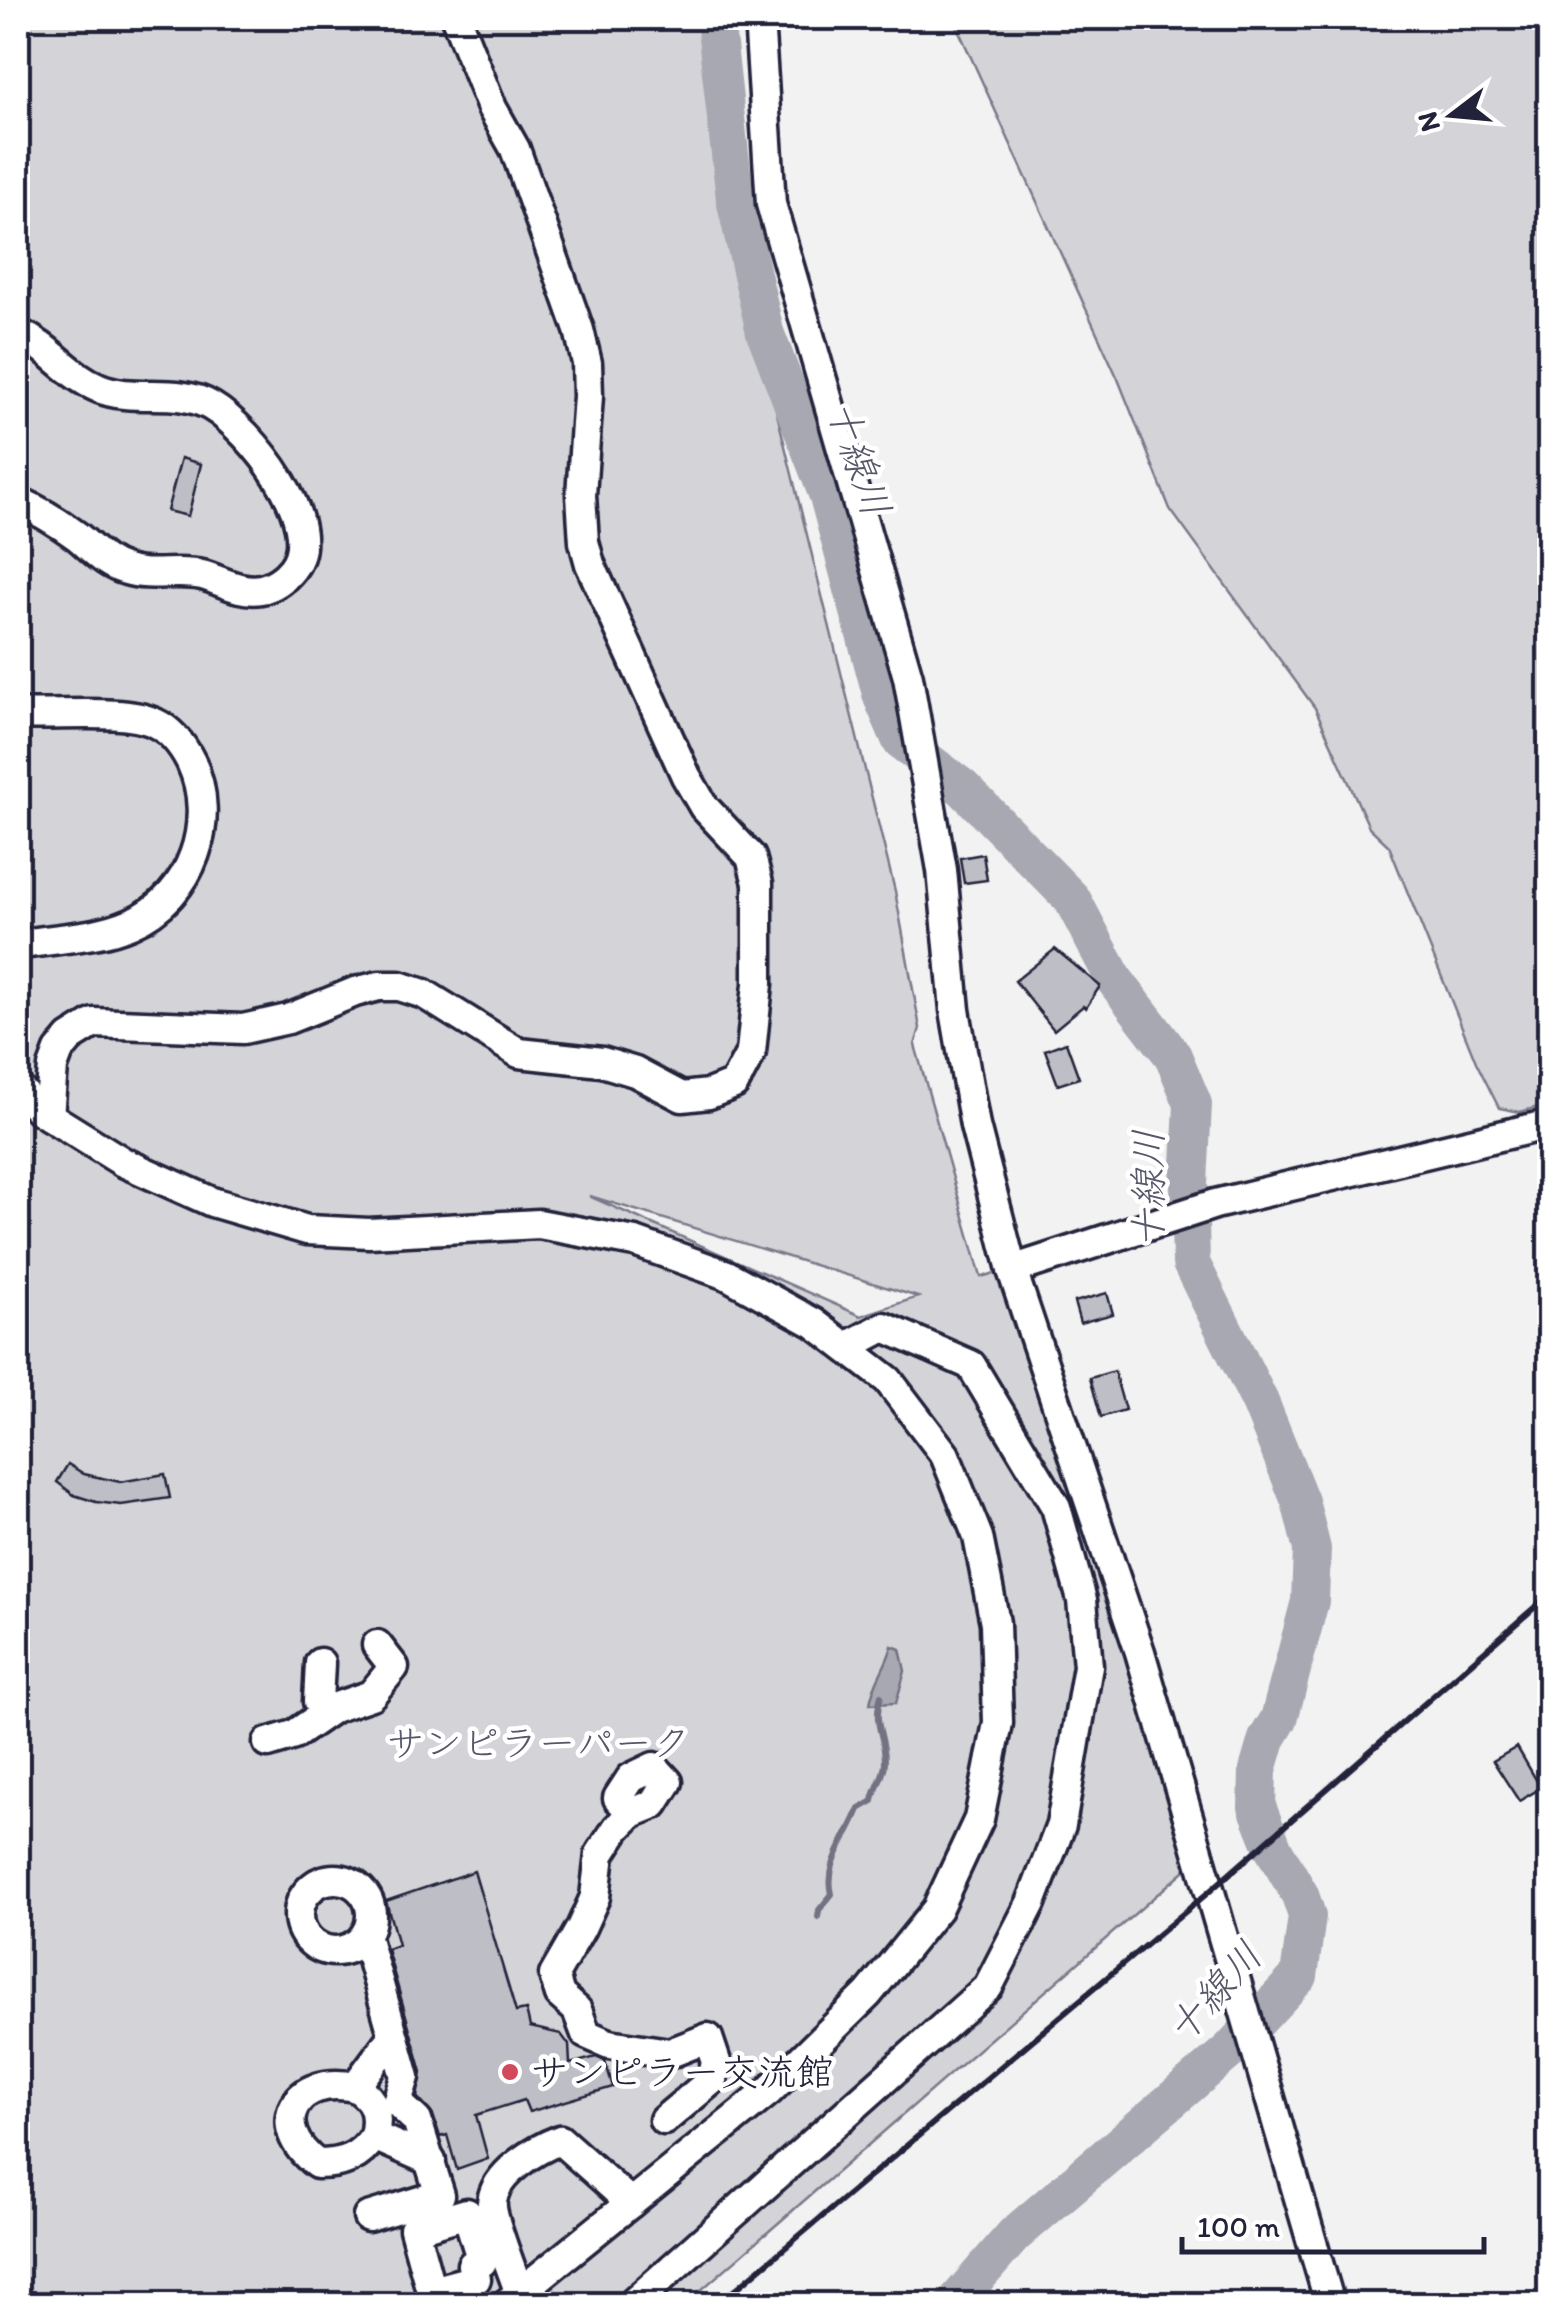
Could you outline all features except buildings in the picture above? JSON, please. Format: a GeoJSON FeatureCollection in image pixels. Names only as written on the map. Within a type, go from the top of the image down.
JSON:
{"type":"FeatureCollection","features":[{"type":"Feature","properties":{"kind":"street"},"geometry":{"type":"LineString","coordinates":[[49,1116],[53,1066],[60,1051],[70,1038],[94,1023],[198,1030],[243,1028],[288,1019],[379,986],[400,986],[424,994],[519,1052],[602,1062],[635,1072],[682,1097],[709,1094],[734,1084],[750,1052],[758,984],[758,883],[751,857],[704,807],[686,776],[590,564],[584,542],[581,495],[587,363],[579,330],[515,149],[492,108],[456,18]]}},
{"type":"Feature","properties":{"kind":"street"},"geometry":{"type":"LineString","coordinates":[[758,18],[771,204],[908,676],[942,870],[956,1010],[974,1126],[1012,1270],[1140,1652],[1330,2304]]}},
{"type":"Feature","properties":{"kind":"street"},"geometry":{"type":"LineString","coordinates":[[18,333],[47,348],[72,373],[99,388],[127,395],[191,397],[212,406],[246,436],[270,465],[296,512],[304,547],[285,578],[260,590],[201,575],[126,570],[101,559],[72,532],[18,501]]}},
{"type":"Feature","properties":{"kind":"street"},"geometry":{"type":"LineString","coordinates":[[18,714],[120,716],[154,722],[176,738],[188,756],[201,785],[204,817],[198,848],[182,881],[161,903],[132,923],[18,944]]}},
{"type":"Feature","properties":{"kind":"street"},"geometry":{"type":"LineString","coordinates":[[18,1088],[49,1116],[124,1162],[212,1202],[307,1230],[370,1234],[539,1224],[635,1242],[726,1275],[814,1322],[888,1380],[945,1455],[978,1537],[996,1623],[998,1723],[979,1819],[938,1909],[868,1994],[768,2091],[631,2203],[513,2299],[491,2204],[500,2181],[542,2146],[560,2140],[631,2203]]}},
{"type":"Feature","properties":{"kind":"street"},"geometry":{"type":"LineString","coordinates":[[1012,1270],[1214,1204],[1550,1124]]}},
{"type":"Feature","properties":{"kind":"street"},"geometry":{"type":"LineString","coordinates":[[632,2304],[988,1988],[1031,1903],[1062,1825],[1088,1666],[1082,1600],[1056,1507],[971,1365],[884,1327],[846,1348]]}},
{"type":"Feature","properties":{"kind":"street"},"geometry":{"type":"LineString","coordinates":[[268,1743],[294,1735],[334,1708],[371,1695],[394,1667],[377,1645]]}},
{"type":"Feature","properties":{"kind":"street"},"geometry":{"type":"LineString","coordinates":[[318,1702],[320,1662]]}},
{"type":"Feature","properties":{"kind":"street"},"geometry":{"type":"LineString","coordinates":[[632,1812],[600,1854],[594,1896],[554,1975],[560,1995],[577,2010],[586,2034],[609,2044],[670,2053],[708,2038],[716,2062],[712,2080],[664,2120]]}},
{"type":"Feature","properties":{"kind":"street"},"geometry":{"type":"LineString","coordinates":[[365,1935],[405,2077],[397,2102],[417,2121],[440,2195],[368,2217]]}},
{"type":"Feature","properties":{"kind":"street"},"geometry":{"type":"LineString","coordinates":[[355,2087],[392,2037]]}},
{"type":"Feature","properties":{"kind":"street"},"geometry":{"type":"LineString","coordinates":[[335,2082],[355,2087],[368,2096],[375,2109],[374,2136],[353,2158],[317,2164],[294,2142],[288,2123],[305,2093],[335,2082]]}},
{"type":"Feature","properties":{"kind":"street"},"geometry":{"type":"LineString","coordinates":[[374,2136],[432,2161]]}},
{"type":"Feature","properties":{"kind":"green space","name":"サンピラーパーク"},"geometry":{"type":"Polygon","coordinates":[[[18,18],[697,18],[736,248],[895,891],[920,1028],[915,1045],[981,1277],[1003,1271],[1192,1864],[685,2304],[18,2304],[18,18]],[[589,1196],[861,1316],[918,1297],[589,1196]]]}},
{"type":"Feature","properties":{"kind":"green space"},"geometry":{"type":"Polygon","coordinates":[[[953,18],[1536,18],[1550,70],[1549,1104],[1520,1112],[1499,1108],[1476,1062],[1389,846],[1369,827],[1315,708],[1170,509],[1118,379],[953,18]]]}},
{"type":"Feature","properties":{"kind":"shaded area"},"geometry":{"type":"Polygon","coordinates":[[[892,1646],[900,1649],[905,1671],[896,1703],[870,1704],[874,1689],[892,1646]]]}},
{"type":"Feature","properties":{"kind":"waterway","name":"十線川"},"geometry":{"type":"LineString","coordinates":[[715,18],[735,199],[765,332],[828,496],[882,697],[901,741],[963,788],[1072,899],[1114,979],[1173,1056],[1193,1104],[1191,1263],[1260,1402],[1300,1501],[1312,1549],[1310,1601],[1279,1719],[1267,1739],[1258,1770],[1257,1807],[1307,1916],[1299,1976],[1229,2051],[1014,2235],[954,2304]]}},
{"type":"Feature","properties":{"kind":"waterway"},"geometry":{"type":"LineString","coordinates":[[818,1917],[832,1894],[831,1872],[839,1850],[859,1809],[873,1801],[883,1772],[878,1722],[881,1696]]}},
{"type":"Feature","properties":{"kind":"railway"},"geometry":{"type":"LineString","coordinates":[[718,2304],[1210,1891],[1550,1594]]}},
{"type":"Feature","properties":{"kind":"place","name":"サンピラー交流館"},"geometry":{"type":"Point","coordinates":[510,2072]}}]}
